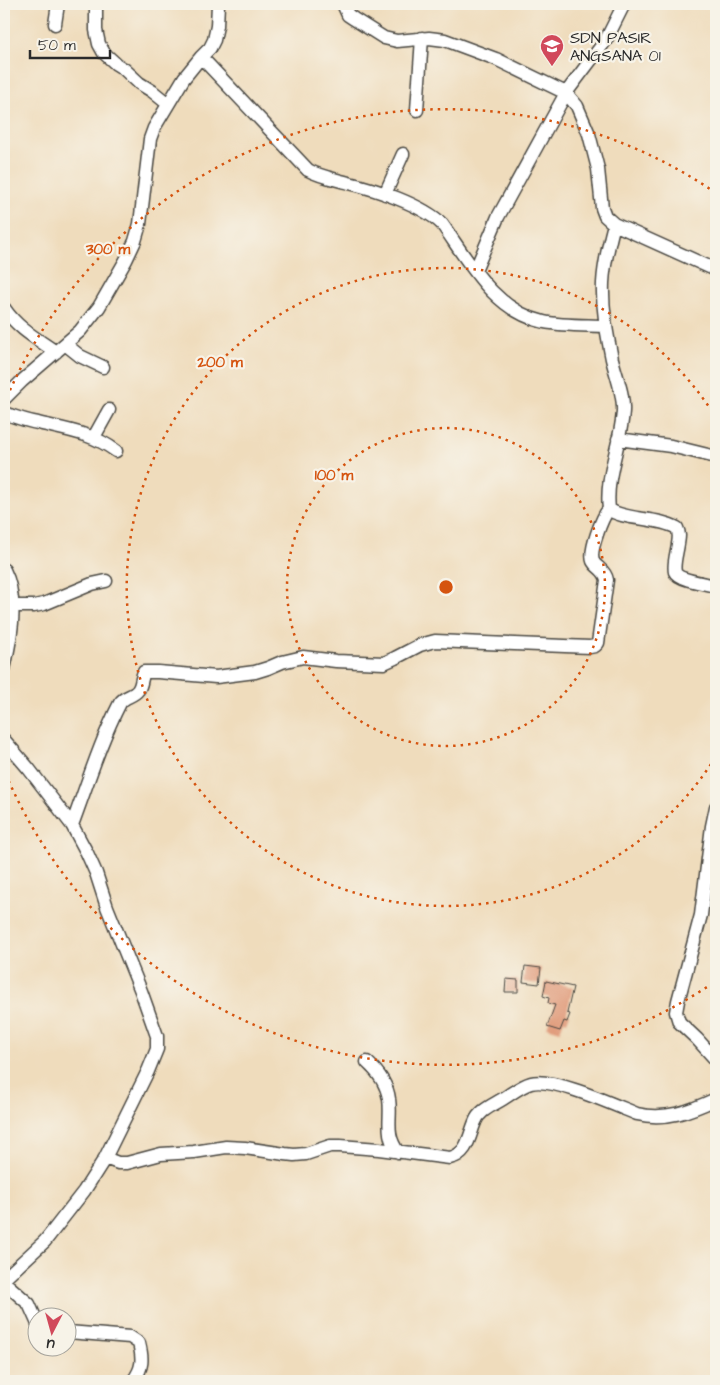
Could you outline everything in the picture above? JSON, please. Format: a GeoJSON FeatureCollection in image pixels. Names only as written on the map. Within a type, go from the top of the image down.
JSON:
{"type":"FeatureCollection","features":[{"type":"Feature","properties":{"kind":"street"},"geometry":{"type":"LineString","coordinates":[[55,24],[58,4]]}},
{"type":"Feature","properties":{"kind":"street"},"geometry":{"type":"LineString","coordinates":[[96,4],[96,30],[99,44],[104,53],[139,83],[168,104]]}},
{"type":"Feature","properties":{"kind":"street"},"geometry":{"type":"LineString","coordinates":[[4,399],[22,381],[80,332],[99,307],[126,260],[135,241],[140,224],[150,139],[154,128],[184,78],[200,57],[210,48],[217,26],[218,4]]}},
{"type":"Feature","properties":{"kind":"street"},"geometry":{"type":"LineString","coordinates":[[343,4],[348,15],[354,20],[384,38],[397,41],[422,38],[446,40],[478,51],[566,93],[577,106],[589,134],[598,169],[602,208],[605,216],[614,224],[716,270]]}},
{"type":"Feature","properties":{"kind":"street"},"geometry":{"type":"LineString","coordinates":[[475,272],[498,217],[566,93],[606,40],[624,4]]}},
{"type":"Feature","properties":{"kind":"street"},"geometry":{"type":"LineString","coordinates":[[417,110],[422,38]]}},
{"type":"Feature","properties":{"kind":"street"},"geometry":{"type":"LineString","coordinates":[[200,57],[308,170],[325,177],[385,194],[418,208],[436,219],[442,224],[475,272],[505,304],[531,318],[556,324],[606,326]]}},
{"type":"Feature","properties":{"kind":"street"},"geometry":{"type":"LineString","coordinates":[[385,194],[403,154]]}},
{"type":"Feature","properties":{"kind":"street"},"geometry":{"type":"LineString","coordinates":[[72,826],[118,707],[122,700],[137,691],[142,682],[144,672],[216,677],[255,672],[282,662],[303,658],[384,663],[420,645],[435,641],[590,647],[598,643],[607,580],[606,575],[594,562],[593,554],[598,532],[609,509],[608,496],[623,411],[623,403],[606,326],[603,285],[607,250],[614,224]]}},
{"type":"Feature","properties":{"kind":"street"},"geometry":{"type":"LineString","coordinates":[[4,308],[24,330],[103,367]]}},
{"type":"Feature","properties":{"kind":"street"},"geometry":{"type":"LineString","coordinates":[[94,438],[109,410]]}},
{"type":"Feature","properties":{"kind":"street"},"geometry":{"type":"LineString","coordinates":[[4,413],[28,421],[80,433],[103,442],[116,451]]}},
{"type":"Feature","properties":{"kind":"street"},"geometry":{"type":"LineString","coordinates":[[618,439],[671,446],[716,457]]}},
{"type":"Feature","properties":{"kind":"street"},"geometry":{"type":"LineString","coordinates":[[609,509],[616,514],[658,521],[677,528],[679,536],[675,565],[676,574],[682,578],[716,586]]}},
{"type":"Feature","properties":{"kind":"street"},"geometry":{"type":"LineString","coordinates":[[4,570],[11,589],[13,606],[4,669]]}},
{"type":"Feature","properties":{"kind":"street"},"geometry":{"type":"LineString","coordinates":[[13,606],[44,604],[92,584],[106,581]]}},
{"type":"Feature","properties":{"kind":"street"},"geometry":{"type":"LineString","coordinates":[[4,740],[29,769],[72,826],[94,868],[106,908],[141,991],[157,1036],[157,1049],[151,1064],[105,1158],[84,1191],[44,1241],[4,1279]]}},
{"type":"Feature","properties":{"kind":"street"},"geometry":{"type":"LineString","coordinates":[[716,807],[701,915],[676,1012],[679,1022],[716,1060]]}},
{"type":"Feature","properties":{"kind":"street"},"geometry":{"type":"LineString","coordinates":[[367,1062],[376,1070],[384,1083],[389,1099],[388,1123],[390,1137],[392,1144],[398,1152]]}},
{"type":"Feature","properties":{"kind":"street"},"geometry":{"type":"LineString","coordinates":[[105,1158],[118,1163],[128,1163],[161,1154],[194,1152],[226,1146],[285,1154],[306,1154],[330,1146],[450,1158],[460,1155],[467,1143],[475,1121],[482,1112],[531,1083],[543,1082],[573,1089],[637,1114],[648,1116],[666,1117],[716,1099]]}},
{"type":"Feature","properties":{"kind":"street"},"geometry":{"type":"LineString","coordinates":[[4,1282],[29,1304],[31,1308]]}},
{"type":"Feature","properties":{"kind":"street"},"geometry":{"type":"LineString","coordinates":[[78,1333],[130,1337],[139,1343],[142,1356],[140,1370],[133,1381]]}},
{"type":"Feature","properties":{"kind":"building"},"geometry":{"type":"Polygon","coordinates":[[[525,966],[541,968],[539,984],[523,982],[525,966]]]}},
{"type":"Feature","properties":{"kind":"building"},"geometry":{"type":"Polygon","coordinates":[[[506,979],[518,980],[518,992],[505,992],[506,979]]]}},
{"type":"Feature","properties":{"kind":"building"},"geometry":{"type":"Polygon","coordinates":[[[546,981],[573,987],[567,1013],[570,1014],[567,1022],[564,1021],[560,1031],[547,1027],[555,1005],[548,1003],[549,998],[543,996],[546,981]]]}},
{"type":"Feature","properties":{"kind":"place","name":"SDN PASIR ANGSANA 01"},"geometry":{"type":"Point","coordinates":[552,67]}}]}
